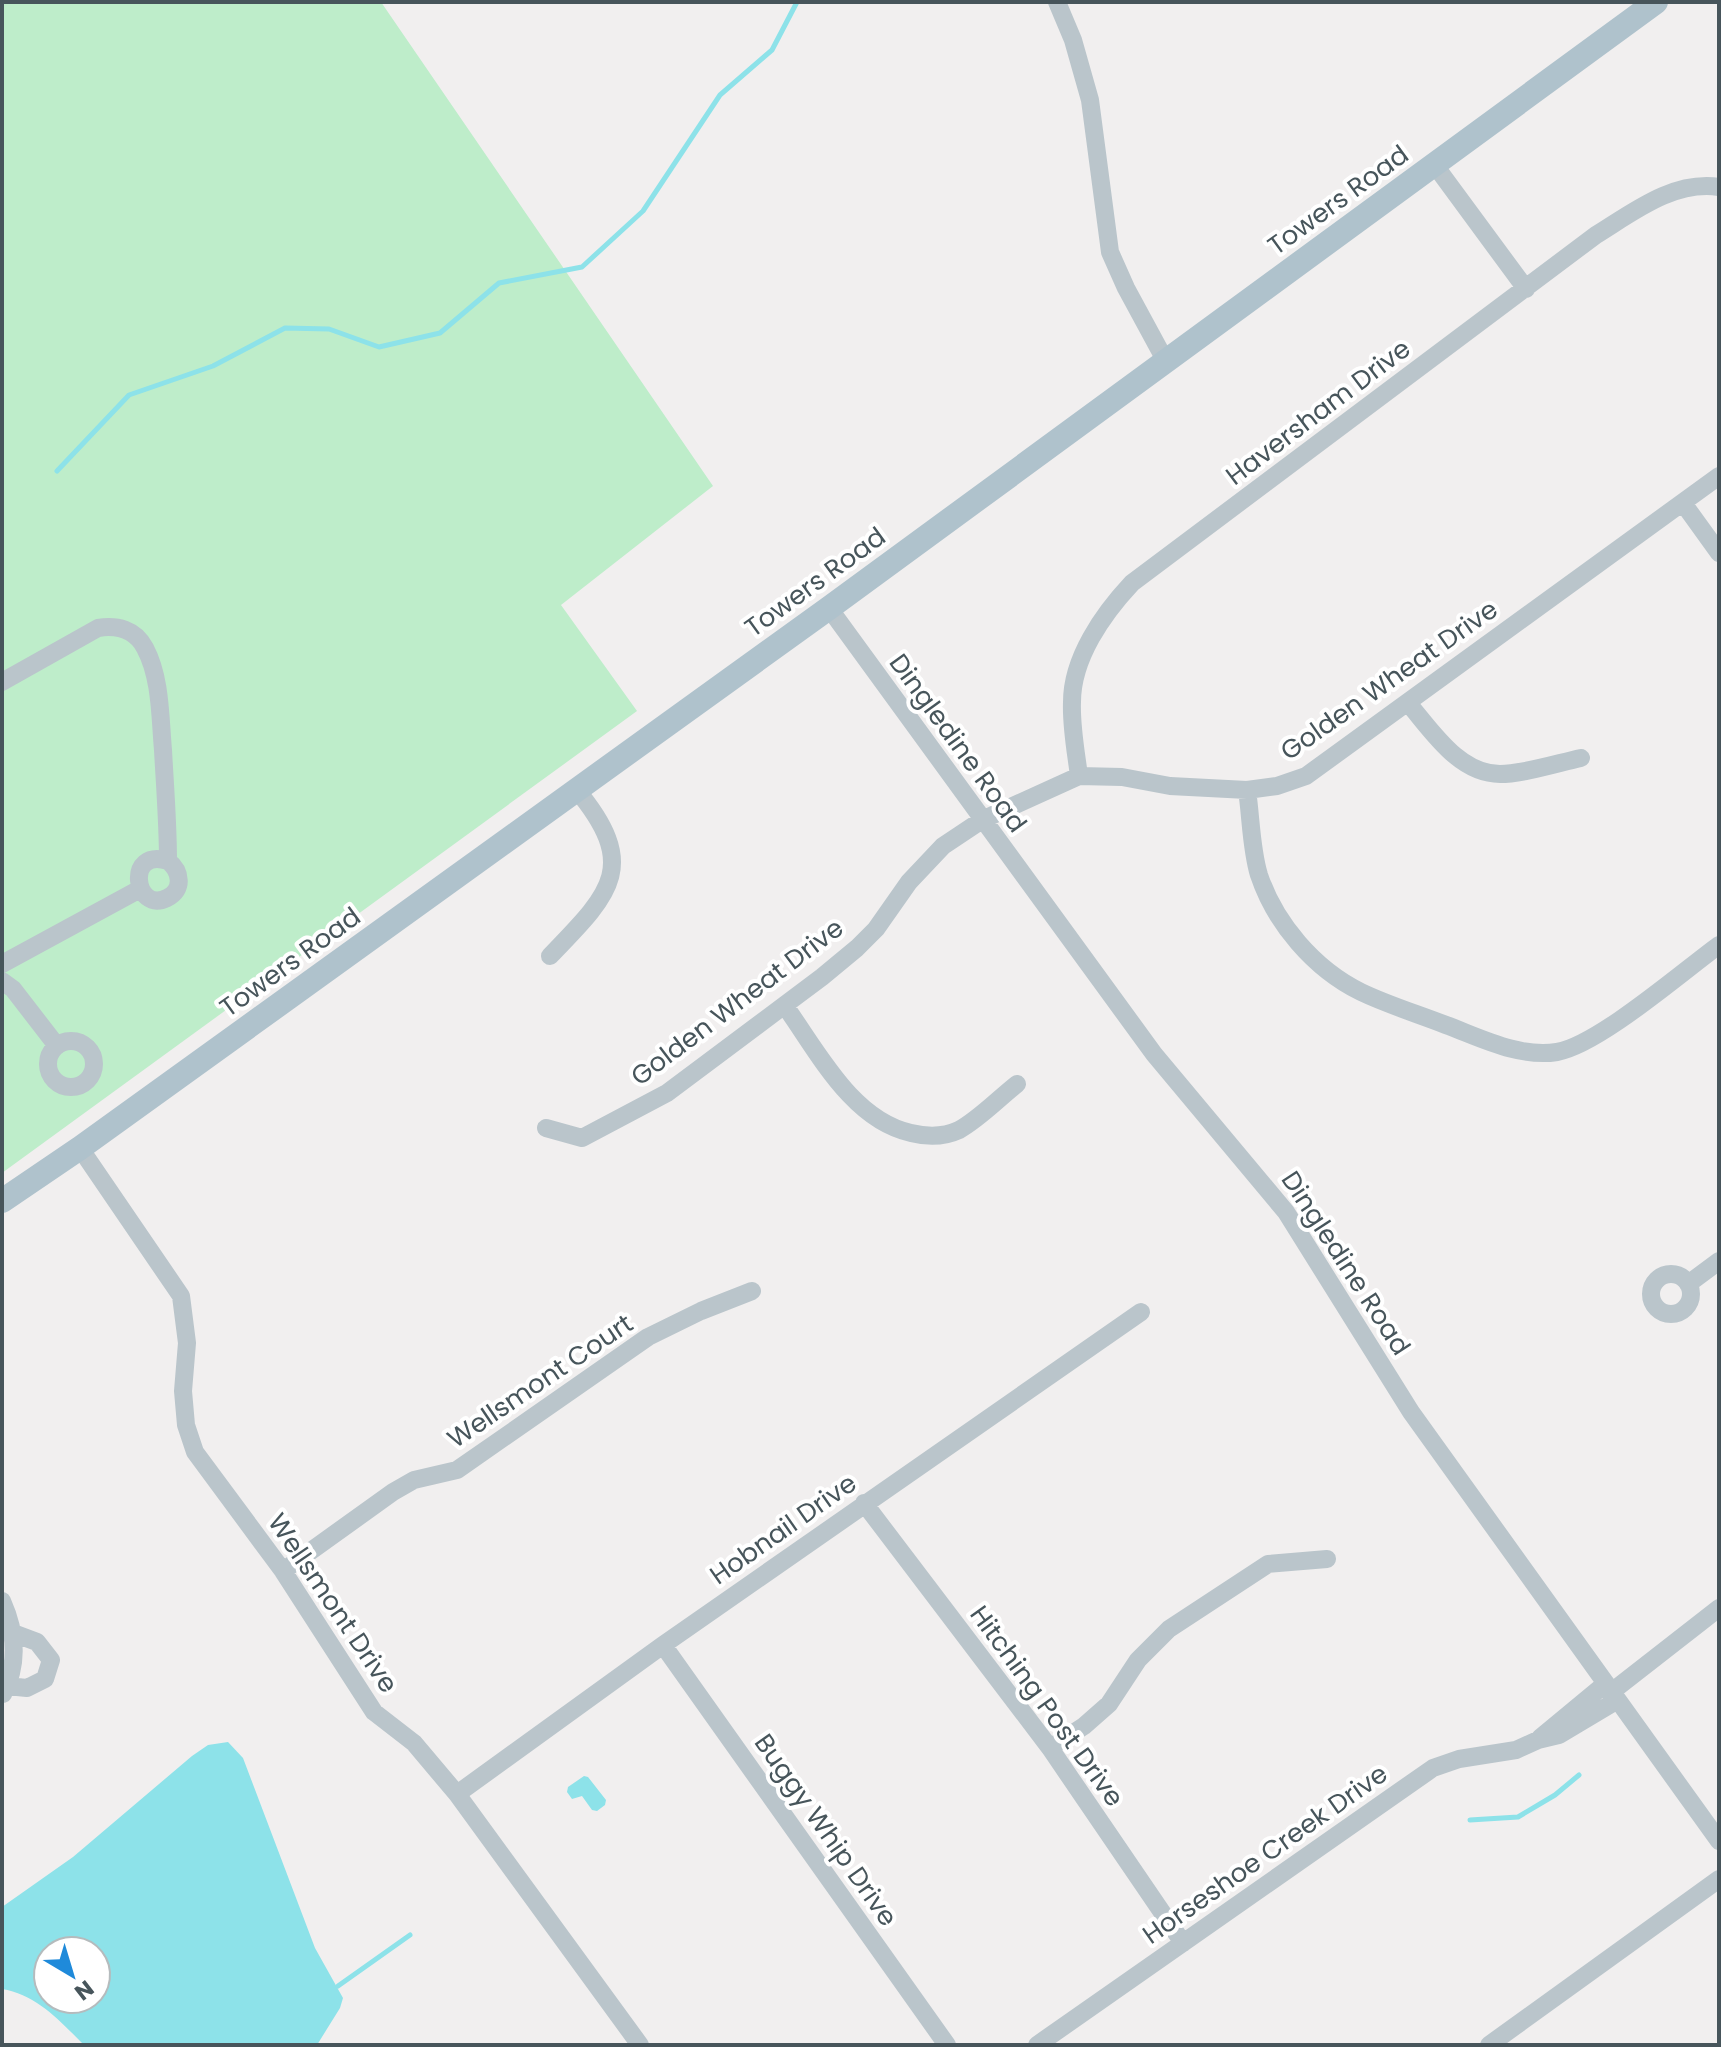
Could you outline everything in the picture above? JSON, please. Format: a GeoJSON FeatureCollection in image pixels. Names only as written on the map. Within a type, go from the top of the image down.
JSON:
{"type":"FeatureCollection","features":[{"type":"Feature","properties":{"kind":"main road","name":"Towers Road"},"geometry":{"type":"LineString","coordinates":[[2,1201],[829,608],[1656,2]]}},
{"type":"Feature","properties":{"kind":"street"},"geometry":{"type":"LineString","coordinates":[[1057,2],[1073,40],[1090,100],[1110,252],[1121,280],[1165,360]]}},
{"type":"Feature","properties":{"kind":"street"},"geometry":{"type":"LineString","coordinates":[[1434,164],[1526,289]]}},
{"type":"Feature","properties":{"kind":"street","name":"Haversham Drive"},"geometry":{"type":"LineString","coordinates":[[1079,776],[1071,700],[1091,635],[1110,606],[1132,583],[1596,235],[1655,199],[1683,189],[1719,187]]}},
{"type":"Feature","properties":{"kind":"street","name":"Golden Wheat Drive"},"geometry":{"type":"LineString","coordinates":[[546,1128],[582,1138],[667,1093],[785,1006],[857,948],[876,929],[909,882],[943,846],[982,820],[1079,776],[1122,777],[1170,786],[1247,790],[1277,786],[1306,776],[1719,476]]}},
{"type":"Feature","properties":{"kind":"street"},"geometry":{"type":"LineString","coordinates":[[1683,503],[1719,553]]}},
{"type":"Feature","properties":{"kind":"street","name":"Dingledine Road"},"geometry":{"type":"LineString","coordinates":[[829,608],[1154,1054],[1286,1212],[1411,1412],[1719,1841]]}},
{"type":"Feature","properties":{"kind":"street"},"geometry":{"type":"LineString","coordinates":[[2,682],[98,628],[115,625],[129,631],[144,645],[154,670],[160,708],[168,861]]}},
{"type":"Feature","properties":{"kind":"street"},"geometry":{"type":"LineString","coordinates":[[1408,703],[1446,748],[1471,767],[1499,774],[1581,758]]}},
{"type":"Feature","properties":{"kind":"street"},"geometry":{"type":"LineString","coordinates":[[550,956],[600,900],[611,874],[613,858],[610,843],[596,816],[576,789]]}},
{"type":"Feature","properties":{"kind":"street"},"geometry":{"type":"LineString","coordinates":[[1247,790],[1258,873],[1282,922],[1318,963],[1359,991],[1529,1054],[1559,1052],[1587,1042],[1719,945]]}},
{"type":"Feature","properties":{"kind":"street"},"geometry":{"type":"LineString","coordinates":[[155,859],[168,861],[178,871],[176,891],[157,900],[145,895],[140,889],[138,877],[143,865],[155,859]]}},
{"type":"Feature","properties":{"kind":"street"},"geometry":{"type":"LineString","coordinates":[[2,964],[140,889]]}},
{"type":"Feature","properties":{"kind":"street"},"geometry":{"type":"LineString","coordinates":[[2,981],[13,989],[57,1046]]}},
{"type":"Feature","properties":{"kind":"street"},"geometry":{"type":"LineString","coordinates":[[785,1006],[861,1108],[881,1123],[898,1130],[924,1136],[942,1135],[959,1129],[1017,1084]]}},
{"type":"Feature","properties":{"kind":"street","name":"Wellsmont Drive"},"geometry":{"type":"LineString","coordinates":[[80,1148],[181,1296],[187,1343],[183,1391],[186,1425],[195,1452],[283,1571],[374,1712],[414,1743],[457,1794],[640,2045]]}},
{"type":"Feature","properties":{"kind":"street"},"geometry":{"type":"LineString","coordinates":[[1688,1284],[1719,1261]]}},
{"type":"Feature","properties":{"kind":"street","name":"Wellsmont Court"},"geometry":{"type":"LineString","coordinates":[[283,1571],[393,1492],[414,1480],[457,1470],[648,1337],[752,1291]]}},
{"type":"Feature","properties":{"kind":"street","name":"Hobnail Drive"},"geometry":{"type":"LineString","coordinates":[[457,1794],[864,1503],[1141,1312]]}},
{"type":"Feature","properties":{"kind":"street","name":"Hitching Post Drive"},"geometry":{"type":"LineString","coordinates":[[864,1503],[1050,1748],[1183,1943]]}},
{"type":"Feature","properties":{"kind":"street"},"geometry":{"type":"LineString","coordinates":[[1050,1748],[1084,1726],[1109,1704],[1138,1660],[1169,1629],[1268,1564],[1327,1559]]}},
{"type":"Feature","properties":{"kind":"street"},"geometry":{"type":"LineString","coordinates":[[2,1601],[16,1643],[4,1690],[27,1688],[45,1679],[51,1660],[37,1642],[13,1633]]}},
{"type":"Feature","properties":{"kind":"street","name":"Horseshoe Creek Drive"},"geometry":{"type":"LineString","coordinates":[[1037,2045],[1433,1768],[1459,1759],[1516,1750],[1559,1735],[1719,1608]]}},
{"type":"Feature","properties":{"kind":"street","name":"Buggy Whip Drive"},"geometry":{"type":"LineString","coordinates":[[663,1645],[947,2045]]}},
{"type":"Feature","properties":{"kind":"street"},"geometry":{"type":"LineString","coordinates":[[1489,2045],[1719,1879]]}},
{"type":"Feature","properties":{"kind":"green space"},"geometry":{"type":"Polygon","coordinates":[[[2,2],[381,2],[713,486],[561,605],[637,711],[2,1173],[2,2]]]}},
{"type":"Feature","properties":{"kind":"water"},"geometry":{"type":"Polygon","coordinates":[[[228,1742],[243,1758],[315,1948],[343,1998],[317,2045],[84,2045],[53,2015],[112,2015],[112,1935],[32,1935],[32,2000],[2,1989],[2,1907],[73,1857],[208,1745],[228,1742]]]}},
{"type":"Feature","properties":{"kind":"water"},"geometry":{"type":"Polygon","coordinates":[[[584,1776],[606,1800],[597,1811],[592,1810],[582,1796],[572,1799],[567,1792],[568,1787],[584,1776]]]}},
{"type":"Feature","properties":{"kind":"waterway"},"geometry":{"type":"LineString","coordinates":[[57,471],[129,395],[213,366],[285,328],[329,329],[379,347],[440,333],[499,283],[582,267],[643,211],[720,95],[772,50],[797,2]]}},
{"type":"Feature","properties":{"kind":"waterway"},"geometry":{"type":"LineString","coordinates":[[1470,1820],[1518,1817],[1555,1795],[1579,1775]]}},
{"type":"Feature","properties":{"kind":"waterway"},"geometry":{"type":"LineString","coordinates":[[338,1986],[410,1935]]}}]}
